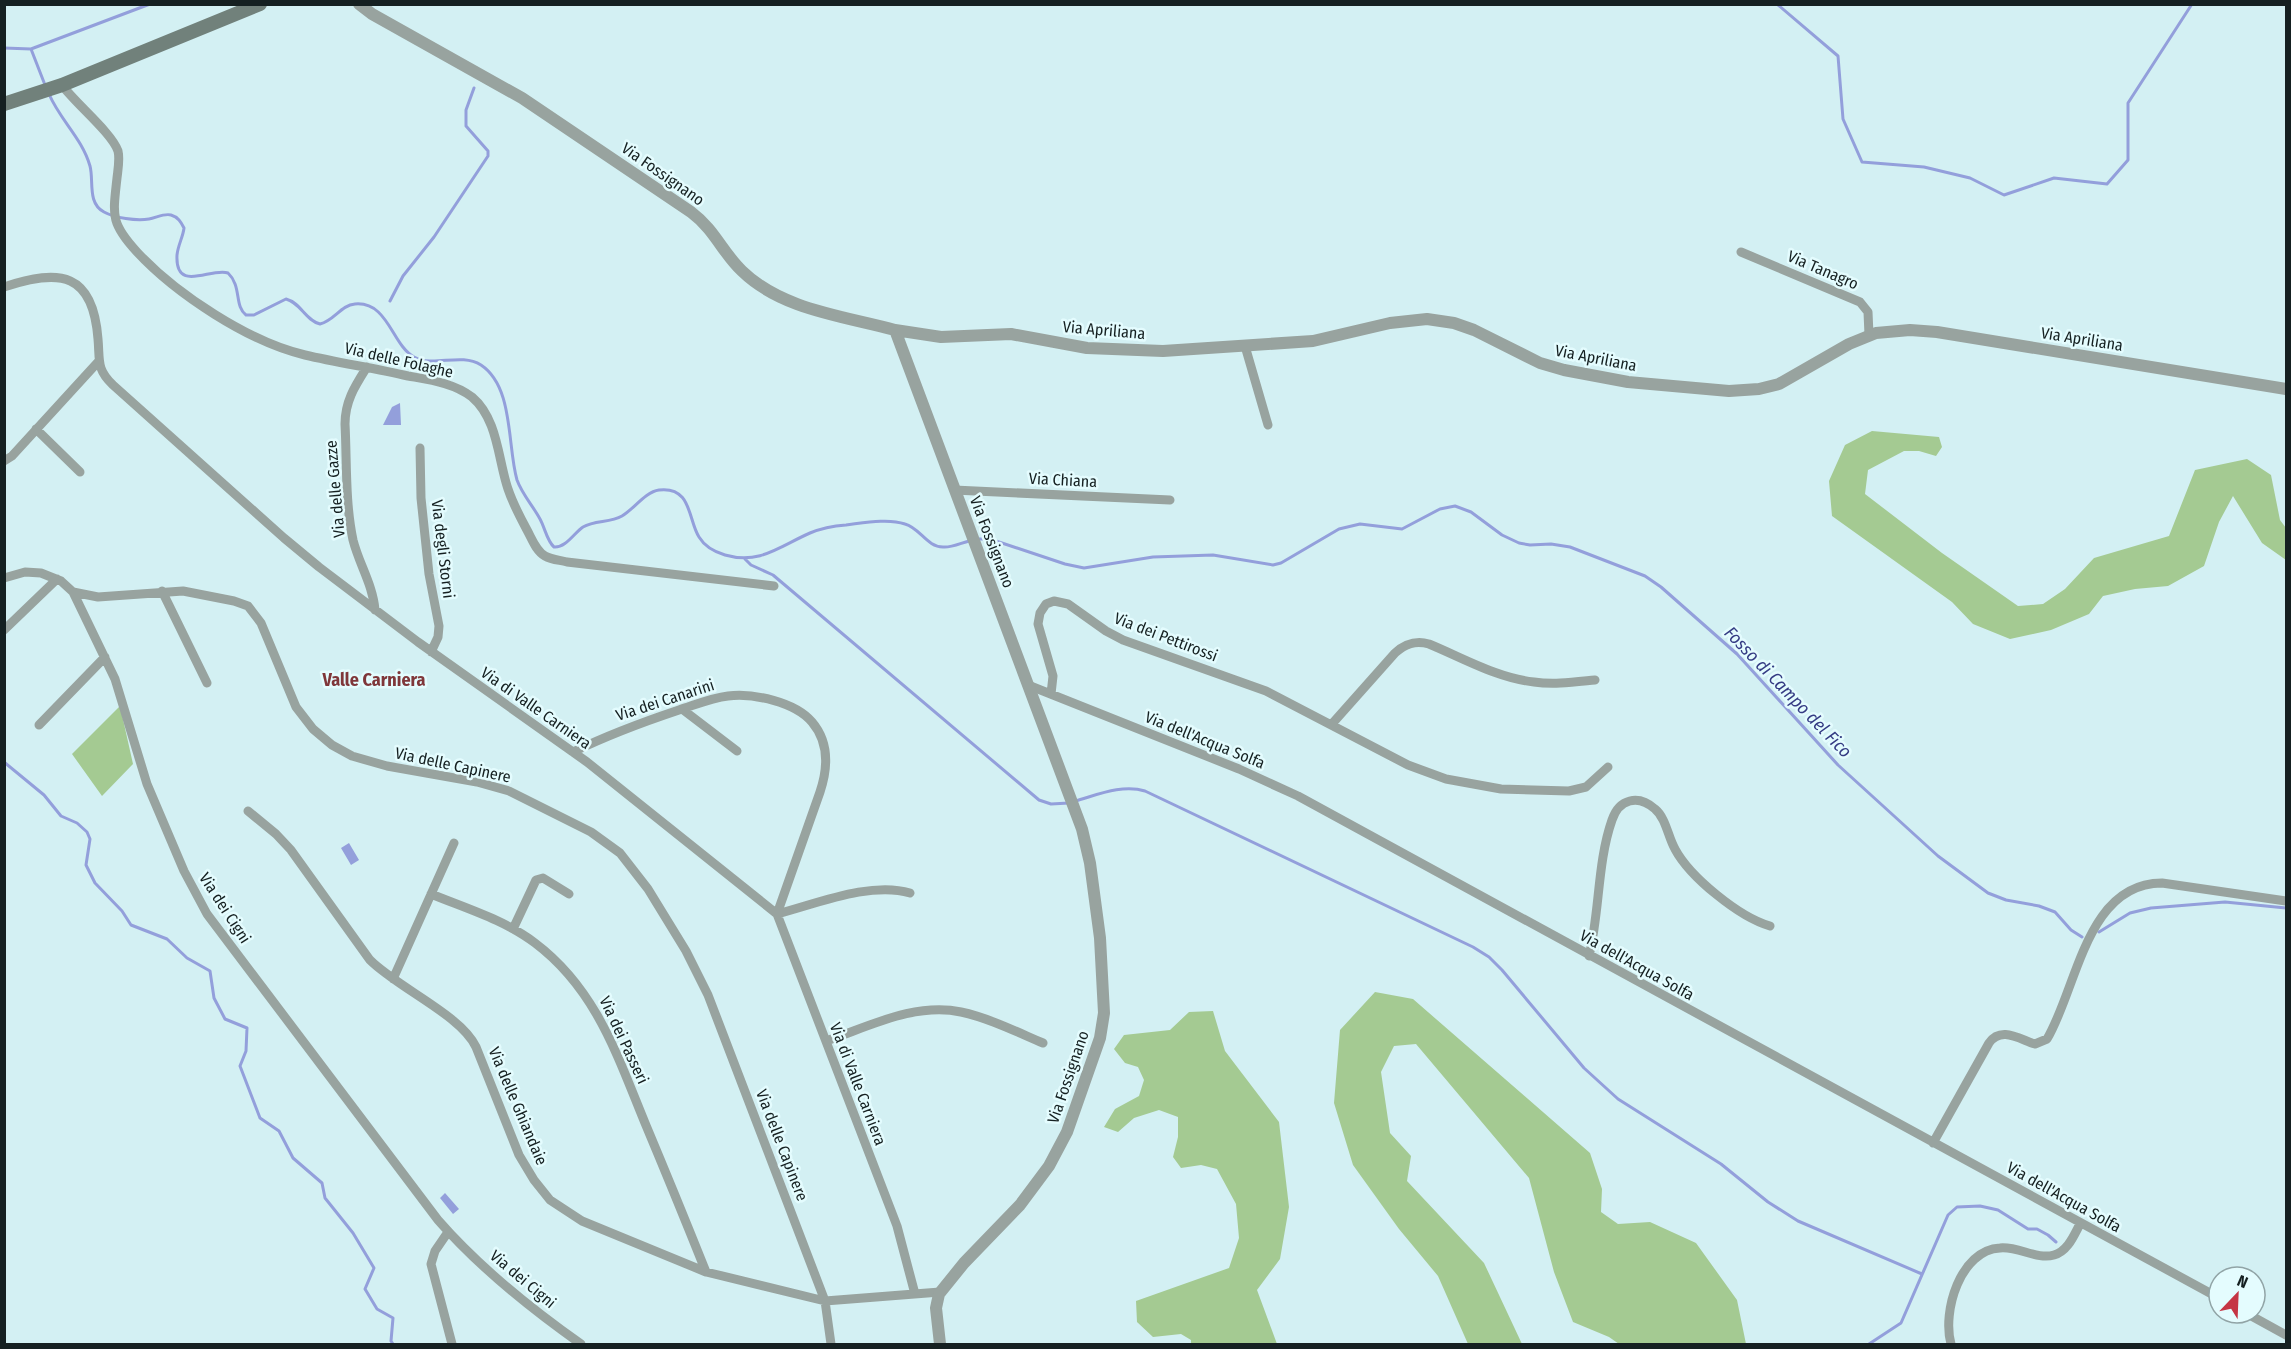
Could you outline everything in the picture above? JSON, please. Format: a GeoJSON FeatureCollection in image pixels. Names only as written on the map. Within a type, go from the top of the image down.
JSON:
{"type":"FeatureCollection","features":[{"type":"Feature","properties":{"kind":"main road"},"geometry":{"type":"LineString","coordinates":[[4,104],[62,85],[260,4]]}},
{"type":"Feature","properties":{"kind":"street","name":"Via Fossignano"},"geometry":{"type":"LineString","coordinates":[[359,4],[372,14],[522,98],[691,212],[713,232],[742,272],[764,288],[803,306],[895,330],[1076,811],[1089,855],[1098,920],[1104,1006],[1099,1043],[1067,1132],[1049,1166],[1020,1205],[964,1263],[940,1292]]}},
{"type":"Feature","properties":{"kind":"street","name":"Via delle Folaghe"},"geometry":{"type":"LineString","coordinates":[[62,85],[116,147],[119,164],[114,208],[117,227],[136,251],[166,281],[240,328],[272,344],[293,352],[450,385],[475,400],[492,432],[508,489],[517,510],[536,547],[547,557],[567,562],[774,586]]}},
{"type":"Feature","properties":{"kind":"street","name":"Via Tanagro"},"geometry":{"type":"LineString","coordinates":[[1741,252],[1860,302],[1868,312],[1869,335]]}},
{"type":"Feature","properties":{"kind":"street"},"geometry":{"type":"LineString","coordinates":[[4,287],[27,281],[54,279],[68,280],[78,284],[86,293],[93,309],[98,338],[98,362],[4,461]]}},
{"type":"Feature","properties":{"kind":"street","name":"Via Apriliana"},"geometry":{"type":"LineString","coordinates":[[895,330],[941,337],[1011,334],[1080,347],[1120,351],[1172,351],[1313,341],[1390,323],[1434,320],[1474,330],[1540,363],[1564,370],[1652,385],[1739,391],[1779,384],[1869,335],[1896,330],[1931,331],[2286,389]]}},
{"type":"Feature","properties":{"kind":"street"},"geometry":{"type":"LineString","coordinates":[[1245,346],[1268,425]]}},
{"type":"Feature","properties":{"kind":"street","name":"Via di Valle Carniera"},"geometry":{"type":"LineString","coordinates":[[98,362],[102,373],[113,386],[297,550],[431,652],[573,752],[777,914],[897,1226],[915,1294]]}},
{"type":"Feature","properties":{"kind":"street","name":"Via delle Gazze"},"geometry":{"type":"LineString","coordinates":[[367,367],[349,396],[345,424],[352,531],[357,554],[373,593],[375,610]]}},
{"type":"Feature","properties":{"kind":"street"},"geometry":{"type":"LineString","coordinates":[[36,429],[80,472]]}},
{"type":"Feature","properties":{"kind":"street","name":"Via degli Storni"},"geometry":{"type":"LineString","coordinates":[[420,448],[421,498],[429,574],[439,626],[438,637],[431,652]]}},
{"type":"Feature","properties":{"kind":"street","name":"Via Chiana"},"geometry":{"type":"LineString","coordinates":[[954,490],[1170,500]]}},
{"type":"Feature","properties":{"kind":"street","name":"Via dei Cigni"},"geometry":{"type":"LineString","coordinates":[[4,578],[32,572],[49,575],[73,592],[119,691],[147,784],[200,904],[448,1232],[518,1295],[581,1344]]}},
{"type":"Feature","properties":{"kind":"street"},"geometry":{"type":"LineString","coordinates":[[4,630],[57,579]]}},
{"type":"Feature","properties":{"kind":"street"},"geometry":{"type":"LineString","coordinates":[[162,591],[207,683]]}},
{"type":"Feature","properties":{"kind":"street","name":"Via delle Capinere"},"geometry":{"type":"LineString","coordinates":[[73,592],[98,597],[162,591],[199,593],[241,603],[250,608],[263,627],[296,707],[313,729],[342,751],[387,766],[477,782],[509,791],[556,813],[597,836],[625,858],[644,882],[682,944],[708,995],[825,1301],[831,1344]]}},
{"type":"Feature","properties":{"kind":"street","name":"Via dei Pettirossi"},"geometry":{"type":"LineString","coordinates":[[1051,694],[1053,679],[1038,620],[1044,606],[1052,601],[1058,601],[1072,606],[1106,631],[1123,640],[1256,686],[1422,771],[1489,787],[1531,791],[1575,791],[1590,784],[1608,766]]}},
{"type":"Feature","properties":{"kind":"street"},"geometry":{"type":"LineString","coordinates":[[1331,726],[1395,653],[1405,645],[1417,642],[1429,644],[1523,681],[1547,683],[1595,680]]}},
{"type":"Feature","properties":{"kind":"street"},"geometry":{"type":"LineString","coordinates":[[39,725],[105,657]]}},
{"type":"Feature","properties":{"kind":"street","name":"Via dell'Acqua Solfa"},"geometry":{"type":"LineString","coordinates":[[1028,685],[1226,763],[1287,791],[2207,1292]]}},
{"type":"Feature","properties":{"kind":"street","name":"Via dei Canarini"},"geometry":{"type":"LineString","coordinates":[[573,752],[630,726],[731,695],[778,702],[802,711],[821,735],[826,756],[824,781],[777,914]]}},
{"type":"Feature","properties":{"kind":"street"},"geometry":{"type":"LineString","coordinates":[[682,709],[737,751]]}},
{"type":"Feature","properties":{"kind":"street"},"geometry":{"type":"LineString","coordinates":[[1589,956],[1597,918],[1607,835],[1616,811],[1629,800],[1643,802],[1657,811],[1675,850],[1696,877],[1748,917],[1770,926]]}},
{"type":"Feature","properties":{"kind":"street","name":"Via delle Ghiandaie"},"geometry":{"type":"LineString","coordinates":[[248,811],[291,850],[366,955],[393,979],[453,1020],[471,1037],[519,1155],[546,1196],[563,1210],[600,1230],[706,1272],[825,1301],[940,1292]]}},
{"type":"Feature","properties":{"kind":"street"},"geometry":{"type":"LineString","coordinates":[[393,979],[454,843]]}},
{"type":"Feature","properties":{"kind":"street"},"geometry":{"type":"LineString","coordinates":[[513,929],[536,880],[543,878],[569,894]]}},
{"type":"Feature","properties":{"kind":"street"},"geometry":{"type":"LineString","coordinates":[[1933,1143],[1994,1036],[2007,1034],[2035,1044],[2047,1039],[2083,951],[2106,912],[2118,899],[2144,885],[2162,883],[2286,901]]}},
{"type":"Feature","properties":{"kind":"street"},"geometry":{"type":"LineString","coordinates":[[777,914],[872,890],[893,889],[910,893]]}},
{"type":"Feature","properties":{"kind":"street","name":"Via dei Passeri"},"geometry":{"type":"LineString","coordinates":[[431,894],[513,929],[534,942],[576,982],[609,1036],[706,1272]]}},
{"type":"Feature","properties":{"kind":"street"},"geometry":{"type":"LineString","coordinates":[[826,1041],[908,1013],[942,1010],[959,1011],[984,1018],[1044,1043]]}},
{"type":"Feature","properties":{"kind":"street"},"geometry":{"type":"LineString","coordinates":[[1951,1344],[1947,1329],[1952,1301],[1965,1270],[1976,1258],[1986,1251],[2000,1248],[2045,1256],[2056,1254],[2068,1244],[2080,1224]]}},
{"type":"Feature","properties":{"kind":"street"},"geometry":{"type":"LineString","coordinates":[[448,1232],[436,1248],[431,1263],[452,1344]]}},
{"type":"Feature","properties":{"kind":"street"},"geometry":{"type":"LineString","coordinates":[[940,1292],[936,1308],[940,1344]]}},
{"type":"Feature","properties":{"kind":"street"},"geometry":{"type":"LineString","coordinates":[[2267,1325],[2286,1335]]}},
{"type":"Feature","properties":{"kind":"green space"},"geometry":{"type":"Polygon","coordinates":[[[1872,431],[1939,437],[1942,447],[1936,456],[1919,451],[1904,451],[1868,470],[1865,494],[1942,553],[2018,606],[2043,604],[2065,589],[2094,558],[2169,536],[2195,470],[2247,459],[2271,475],[2280,520],[2286,528],[2286,560],[2262,543],[2233,496],[2219,522],[2204,566],[2168,586],[2135,589],[2103,596],[2089,614],[2051,630],[2010,639],[1973,624],[1952,602],[1832,516],[1829,481],[1845,445],[1872,431]]]}},
{"type":"Feature","properties":{"kind":"green space"},"geometry":{"type":"Polygon","coordinates":[[[120,706],[133,764],[102,796],[72,754],[120,706]]]}},
{"type":"Feature","properties":{"kind":"green space"},"geometry":{"type":"Polygon","coordinates":[[[1375,992],[1413,999],[1590,1153],[1602,1189],[1601,1212],[1618,1224],[1650,1222],[1696,1243],[1737,1300],[1746,1344],[1619,1344],[1609,1337],[1573,1322],[1554,1272],[1529,1178],[1416,1044],[1394,1046],[1381,1072],[1390,1133],[1411,1156],[1407,1181],[1484,1263],[1522,1344],[1468,1344],[1438,1276],[1399,1229],[1353,1165],[1334,1103],[1340,1030],[1375,992]]]}},
{"type":"Feature","properties":{"kind":"green space"},"geometry":{"type":"Polygon","coordinates":[[[1213,1011],[1225,1051],[1279,1122],[1289,1207],[1280,1259],[1257,1290],[1277,1344],[1191,1344],[1191,1340],[1181,1334],[1153,1337],[1137,1322],[1136,1301],[1229,1268],[1239,1238],[1236,1204],[1217,1169],[1201,1165],[1181,1168],[1173,1157],[1178,1137],[1178,1117],[1159,1110],[1134,1118],[1118,1132],[1104,1127],[1115,1109],[1139,1096],[1144,1080],[1138,1067],[1125,1063],[1114,1049],[1124,1035],[1170,1030],[1189,1012],[1213,1011]]]}},
{"type":"Feature","properties":{"kind":"water"},"geometry":{"type":"Polygon","coordinates":[[[400,403],[401,425],[383,425],[392,407],[400,403]]]}},
{"type":"Feature","properties":{"kind":"water"},"geometry":{"type":"Polygon","coordinates":[[[349,843],[359,860],[351,865],[341,848],[349,843]]]}},
{"type":"Feature","properties":{"kind":"water"},"geometry":{"type":"Polygon","coordinates":[[[445,1193],[459,1209],[453,1214],[440,1198],[445,1193]]]}},
{"type":"Feature","properties":{"kind":"waterway"},"geometry":{"type":"LineString","coordinates":[[4,48],[31,49],[150,4]]}},
{"type":"Feature","properties":{"kind":"waterway"},"geometry":{"type":"LineString","coordinates":[[1777,4],[1838,56],[1843,119],[1862,162],[1924,167],[1970,178],[2004,195],[2054,178],[2107,184],[2128,160],[2128,103],[2192,4]]}},
{"type":"Feature","properties":{"kind":"waterway","name":"Fosso di Campo del Fico"},"geometry":{"type":"LineString","coordinates":[[31,49],[45,85]]}},
{"type":"Feature","properties":{"kind":"waterway"},"geometry":{"type":"LineString","coordinates":[[390,301],[403,276],[434,237],[488,156],[488,151],[466,126],[466,110],[474,88]]}},
{"type":"Feature","properties":{"kind":"waterway","name":"Fosso di Campo del Fico"},"geometry":{"type":"LineString","coordinates":[[49,94],[86,156],[90,166],[93,197],[99,208],[114,216],[132,219],[149,219],[166,215],[176,217],[184,228],[177,255],[178,267],[182,273],[188,276],[228,273],[235,284],[240,306],[246,315],[254,315],[286,299],[296,304],[310,319],[320,324],[350,305],[366,305],[375,309],[382,316],[400,343],[414,357],[430,361],[473,361],[481,365],[492,375],[504,402],[517,480],[554,547],[566,543],[583,527],[622,516],[644,497],[659,490],[670,490],[678,493],[683,499],[701,541],[714,551],[737,557],[749,558],[769,553],[823,529],[876,522],[891,521],[905,524],[937,546],[949,547],[969,541]]}},
{"type":"Feature","properties":{"kind":"waterway","name":"Fosso di Campo del Fico"},"geometry":{"type":"LineString","coordinates":[[976,539],[990,539],[1084,568],[1153,557],[1213,555],[1273,565],[1281,563],[1339,529],[1360,524],[1402,529],[1440,509],[1455,506],[1471,512],[1502,535],[1519,543],[1570,547],[1645,576],[1661,587],[1737,654],[1838,765],[1938,856],[1988,893],[2006,900],[2039,906],[2055,912],[2071,930],[2082,937]]}},
{"type":"Feature","properties":{"kind":"waterway"},"geometry":{"type":"LineString","coordinates":[[745,559],[751,565],[773,575],[1039,800],[1051,804],[1069,803]]}},
{"type":"Feature","properties":{"kind":"waterway"},"geometry":{"type":"LineString","coordinates":[[4,762],[44,795],[61,816],[77,823],[87,832],[90,839],[86,865],[95,883],[122,911],[131,925],[167,939],[187,958],[210,971],[214,998],[225,1019],[247,1028],[246,1051],[240,1066],[260,1118],[279,1131],[293,1158],[322,1183],[325,1198],[353,1233],[374,1268],[365,1289],[377,1309],[393,1318],[391,1341],[393,1344]]}},
{"type":"Feature","properties":{"kind":"waterway"},"geometry":{"type":"LineString","coordinates":[[1075,801],[1119,790],[1145,791],[1473,947],[1489,957],[1502,970],[1584,1068],[1618,1099],[1721,1164],[1768,1202],[1798,1221],[1922,1274]]}},
{"type":"Feature","properties":{"kind":"waterway","name":"Fosso di Campo del Fico"},"geometry":{"type":"LineString","coordinates":[[2099,932],[2130,913],[2151,908],[2225,902],[2286,908]]}},
{"type":"Feature","properties":{"kind":"waterway"},"geometry":{"type":"LineString","coordinates":[[1869,1344],[1901,1323],[1948,1215],[1957,1207],[1980,1206],[1998,1210],[2028,1229],[2037,1229],[2048,1235],[2056,1242]]}},
{"type":"Feature","properties":{"kind":"district","name":"Valle Carniera"},"geometry":{"type":"Point","coordinates":[374,680]}}]}
